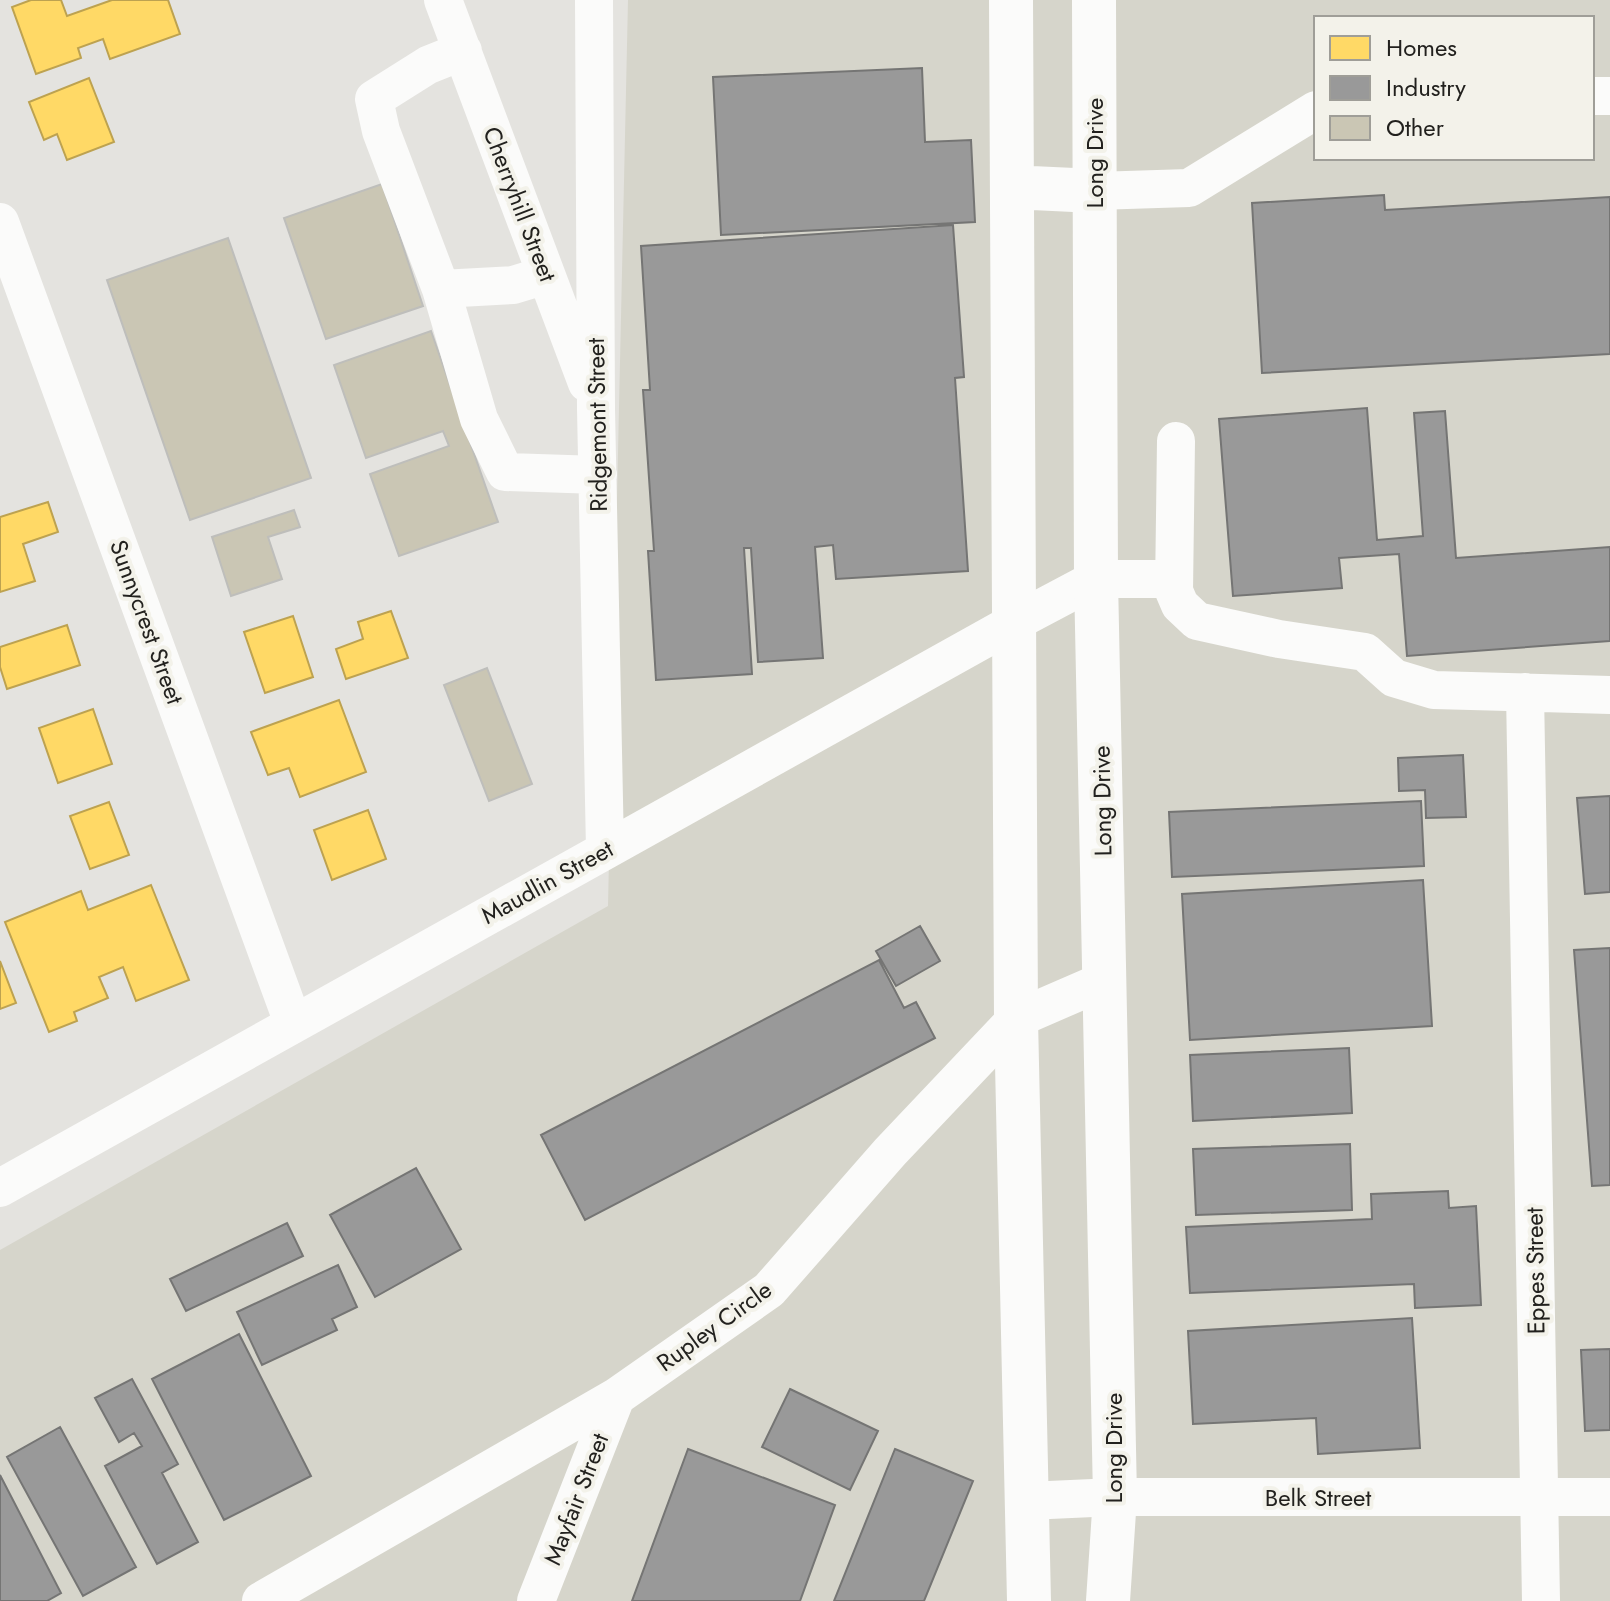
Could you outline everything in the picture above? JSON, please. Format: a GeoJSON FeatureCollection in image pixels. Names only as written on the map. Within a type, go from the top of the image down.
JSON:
{"type":"FeatureCollection","features":[{"type":"Feature","properties":{"kind":"main road"},"geometry":{"type":"LineString","coordinates":[[1011,0],[1016,1019],[1029,1601]]}},
{"type":"Feature","properties":{"kind":"main road","name":"Long Drive"},"geometry":{"type":"LineString","coordinates":[[1094,0],[1096,579],[1115,1497],[1108,1601]]}},
{"type":"Feature","properties":{"kind":"main road"},"geometry":{"type":"LineString","coordinates":[[1012,187],[1095,191]]}},
{"type":"Feature","properties":{"kind":"street","name":"Cherryhill Street"},"geometry":{"type":"LineString","coordinates":[[443,0],[596,409]]}},
{"type":"Feature","properties":{"kind":"street","name":"Ridgemont Street"},"geometry":{"type":"LineString","coordinates":[[594,0],[596,409],[605,849]]}},
{"type":"Feature","properties":{"kind":"street"},"geometry":{"type":"LineString","coordinates":[[463,51],[428,65],[374,99],[381,131],[441,289],[479,419],[505,472],[598,475]]}},
{"type":"Feature","properties":{"kind":"street"},"geometry":{"type":"LineString","coordinates":[[1095,191],[1189,188],[1314,111]]}},
{"type":"Feature","properties":{"kind":"street","name":"Sunnycrest Street"},"geometry":{"type":"LineString","coordinates":[[0,222],[293,1023]]}},
{"type":"Feature","properties":{"kind":"street"},"geometry":{"type":"LineString","coordinates":[[441,289],[513,285],[546,275]]}},
{"type":"Feature","properties":{"kind":"street"},"geometry":{"type":"LineString","coordinates":[[1176,441],[1174,591],[1180,605],[1197,621],[1279,639],[1365,652],[1394,678],[1434,690],[1610,695]]}},
{"type":"Feature","properties":{"kind":"street"},"geometry":{"type":"LineString","coordinates":[[1096,579],[1174,579]]}},
{"type":"Feature","properties":{"kind":"street","name":"Maudlin Street"},"geometry":{"type":"LineString","coordinates":[[0,1188],[605,849],[1096,579]]}},
{"type":"Feature","properties":{"kind":"street","name":"Eppes Street"},"geometry":{"type":"LineString","coordinates":[[1525,692],[1541,1601]]}},
{"type":"Feature","properties":{"kind":"street","name":"Rupley Circle"},"geometry":{"type":"LineString","coordinates":[[261,1601],[616,1397],[769,1290],[890,1152],[1016,1019],[1106,980]]}},
{"type":"Feature","properties":{"kind":"street","name":"Mayfair Street"},"geometry":{"type":"LineString","coordinates":[[536,1601],[616,1397]]}},
{"type":"Feature","properties":{"kind":"street","name":"Belk Street"},"geometry":{"type":"LineString","coordinates":[[1027,1501],[1115,1497],[1610,1497]]}},
{"type":"Feature","properties":{"kind":"shaded area"},"geometry":{"type":"Polygon","coordinates":[[[628,0],[1610,0],[1610,1601],[0,1601],[0,1250],[608,906],[628,0]]]}},
{"type":"Feature","properties":{"kind":"building: Homes"},"geometry":{"type":"Polygon","coordinates":[[[31,0],[61,0],[67,16],[112,0],[168,0],[180,34],[110,59],[103,39],[78,48],[81,58],[36,74],[12,7],[31,0]]]}},
{"type":"Feature","properties":{"kind":"building: Homes"},"geometry":{"type":"Polygon","coordinates":[[[89,78],[114,142],[67,160],[57,134],[44,140],[29,102],[89,78]]]}},
{"type":"Feature","properties":{"kind":"building: Homes"},"geometry":{"type":"Polygon","coordinates":[[[48,502],[58,532],[23,544],[35,581],[0,592],[0,517],[48,502]]]}},
{"type":"Feature","properties":{"kind":"building: Homes"},"geometry":{"type":"Polygon","coordinates":[[[391,611],[408,658],[346,679],[336,649],[363,639],[358,622],[391,611]]]}},
{"type":"Feature","properties":{"kind":"building: Homes"},"geometry":{"type":"Polygon","coordinates":[[[293,616],[313,677],[265,693],[244,632],[293,616]]]}},
{"type":"Feature","properties":{"kind":"building: Homes"},"geometry":{"type":"Polygon","coordinates":[[[67,625],[80,665],[7,689],[0,667],[0,647],[67,625]]]}},
{"type":"Feature","properties":{"kind":"building: Homes"},"geometry":{"type":"Polygon","coordinates":[[[339,700],[366,772],[300,797],[289,768],[268,775],[251,732],[339,700]]]}},
{"type":"Feature","properties":{"kind":"building: Homes"},"geometry":{"type":"Polygon","coordinates":[[[93,709],[112,764],[58,783],[39,728],[93,709]]]}},
{"type":"Feature","properties":{"kind":"building: Homes"},"geometry":{"type":"Polygon","coordinates":[[[109,802],[129,855],[90,869],[70,816],[109,802]]]}},
{"type":"Feature","properties":{"kind":"building: Homes"},"geometry":{"type":"Polygon","coordinates":[[[368,810],[386,859],[332,880],[314,830],[368,810]]]}},
{"type":"Feature","properties":{"kind":"building: Homes"},"geometry":{"type":"Polygon","coordinates":[[[151,885],[189,980],[136,1001],[123,967],[99,977],[108,998],[74,1012],[77,1021],[49,1032],[5,922],[81,891],[88,910],[151,885]]]}},
{"type":"Feature","properties":{"kind":"building: Homes"},"geometry":{"type":"Polygon","coordinates":[[[0,961],[16,1003],[0,1009],[0,961]]]}},
{"type":"Feature","properties":{"kind":"building: Industry"},"geometry":{"type":"Polygon","coordinates":[[[922,68],[925,142],[971,140],[975,222],[721,235],[713,77],[922,68]]]}},
{"type":"Feature","properties":{"kind":"building: Industry"},"geometry":{"type":"Polygon","coordinates":[[[1384,195],[1385,210],[1610,197],[1610,354],[1262,373],[1252,203],[1384,195]]]}},
{"type":"Feature","properties":{"kind":"building: Industry"},"geometry":{"type":"Polygon","coordinates":[[[953,225],[964,377],[955,378],[968,571],[836,579],[833,545],[815,547],[823,658],[758,662],[751,548],[744,548],[752,674],[656,680],[648,551],[654,551],[643,390],[650,390],[641,246],[953,225]]]}},
{"type":"Feature","properties":{"kind":"building: Industry"},"geometry":{"type":"Polygon","coordinates":[[[1367,408],[1377,540],[1423,536],[1414,413],[1445,411],[1456,558],[1610,547],[1610,641],[1407,656],[1399,554],[1339,558],[1342,588],[1233,596],[1219,419],[1367,408]]]}},
{"type":"Feature","properties":{"kind":"building: Industry"},"geometry":{"type":"Polygon","coordinates":[[[1463,755],[1466,817],[1426,818],[1425,790],[1399,791],[1398,758],[1463,755]]]}},
{"type":"Feature","properties":{"kind":"building: Industry"},"geometry":{"type":"Polygon","coordinates":[[[1610,796],[1610,892],[1585,894],[1577,798],[1610,796]]]}},
{"type":"Feature","properties":{"kind":"building: Industry"},"geometry":{"type":"Polygon","coordinates":[[[1421,801],[1424,866],[1172,877],[1169,812],[1421,801]]]}},
{"type":"Feature","properties":{"kind":"building: Industry"},"geometry":{"type":"Polygon","coordinates":[[[1423,880],[1432,1026],[1190,1040],[1182,894],[1423,880]]]}},
{"type":"Feature","properties":{"kind":"building: Industry"},"geometry":{"type":"Polygon","coordinates":[[[920,926],[940,961],[896,986],[876,951],[920,926]]]}},
{"type":"Feature","properties":{"kind":"building: Industry"},"geometry":{"type":"Polygon","coordinates":[[[1610,948],[1610,1185],[1592,1186],[1574,950],[1610,948]]]}},
{"type":"Feature","properties":{"kind":"building: Industry"},"geometry":{"type":"Polygon","coordinates":[[[879,960],[904,1008],[916,1002],[935,1038],[585,1220],[541,1135],[879,960]]]}},
{"type":"Feature","properties":{"kind":"building: Industry"},"geometry":{"type":"Polygon","coordinates":[[[1349,1048],[1352,1113],[1193,1121],[1190,1055],[1349,1048]]]}},
{"type":"Feature","properties":{"kind":"building: Industry"},"geometry":{"type":"Polygon","coordinates":[[[1350,1144],[1352,1210],[1196,1215],[1193,1149],[1350,1144]]]}},
{"type":"Feature","properties":{"kind":"building: Industry"},"geometry":{"type":"Polygon","coordinates":[[[416,1168],[461,1249],[375,1297],[330,1215],[416,1168]]]}},
{"type":"Feature","properties":{"kind":"building: Industry"},"geometry":{"type":"Polygon","coordinates":[[[1448,1191],[1449,1208],[1476,1206],[1481,1305],[1415,1308],[1414,1284],[1190,1293],[1186,1227],[1372,1219],[1371,1194],[1448,1191]]]}},
{"type":"Feature","properties":{"kind":"building: Industry"},"geometry":{"type":"Polygon","coordinates":[[[287,1223],[303,1256],[186,1311],[170,1279],[287,1223]]]}},
{"type":"Feature","properties":{"kind":"building: Industry"},"geometry":{"type":"Polygon","coordinates":[[[338,1265],[357,1307],[332,1319],[337,1330],[262,1365],[237,1312],[338,1265]]]}},
{"type":"Feature","properties":{"kind":"building: Industry"},"geometry":{"type":"Polygon","coordinates":[[[1412,1318],[1420,1448],[1318,1454],[1316,1418],[1193,1424],[1188,1331],[1412,1318]]]}},
{"type":"Feature","properties":{"kind":"building: Industry"},"geometry":{"type":"Polygon","coordinates":[[[239,1334],[311,1476],[224,1520],[152,1379],[239,1334]]]}},
{"type":"Feature","properties":{"kind":"building: Industry"},"geometry":{"type":"Polygon","coordinates":[[[1610,1349],[1610,1430],[1585,1431],[1581,1350],[1610,1349]]]}},
{"type":"Feature","properties":{"kind":"building: Industry"},"geometry":{"type":"Polygon","coordinates":[[[132,1379],[178,1464],[162,1473],[198,1542],[157,1564],[105,1466],[142,1446],[134,1433],[119,1442],[95,1398],[132,1379]]]}},
{"type":"Feature","properties":{"kind":"building: Industry"},"geometry":{"type":"Polygon","coordinates":[[[790,1389],[878,1431],[850,1490],[762,1447],[790,1389]]]}},
{"type":"Feature","properties":{"kind":"building: Industry"},"geometry":{"type":"Polygon","coordinates":[[[60,1427],[136,1567],[83,1596],[7,1457],[60,1427]]]}},
{"type":"Feature","properties":{"kind":"building: Industry"},"geometry":{"type":"Polygon","coordinates":[[[688,1449],[835,1505],[800,1601],[632,1601],[688,1449]]]}},
{"type":"Feature","properties":{"kind":"building: Industry"},"geometry":{"type":"Polygon","coordinates":[[[895,1449],[973,1481],[924,1601],[834,1601],[895,1449]]]}},
{"type":"Feature","properties":{"kind":"building: Industry"},"geometry":{"type":"Polygon","coordinates":[[[0,1475],[61,1593],[47,1601],[0,1601],[0,1475]]]}},
{"type":"Feature","properties":{"kind":"building: Other"},"geometry":{"type":"Polygon","coordinates":[[[382,184],[423,306],[326,339],[284,218],[382,184]]]}},
{"type":"Feature","properties":{"kind":"building: Other"},"geometry":{"type":"Polygon","coordinates":[[[228,238],[311,478],[190,520],[107,280],[228,238]]]}},
{"type":"Feature","properties":{"kind":"building: Other"},"geometry":{"type":"Polygon","coordinates":[[[431,331],[498,522],[399,556],[370,474],[449,446],[443,431],[366,458],[334,365],[431,331]]]}},
{"type":"Feature","properties":{"kind":"building: Other"},"geometry":{"type":"Polygon","coordinates":[[[294,510],[300,527],[268,537],[282,579],[231,596],[212,537],[294,510]]]}},
{"type":"Feature","properties":{"kind":"building: Other"},"geometry":{"type":"Polygon","coordinates":[[[487,668],[532,784],[489,801],[444,685],[487,668]]]}}]}
